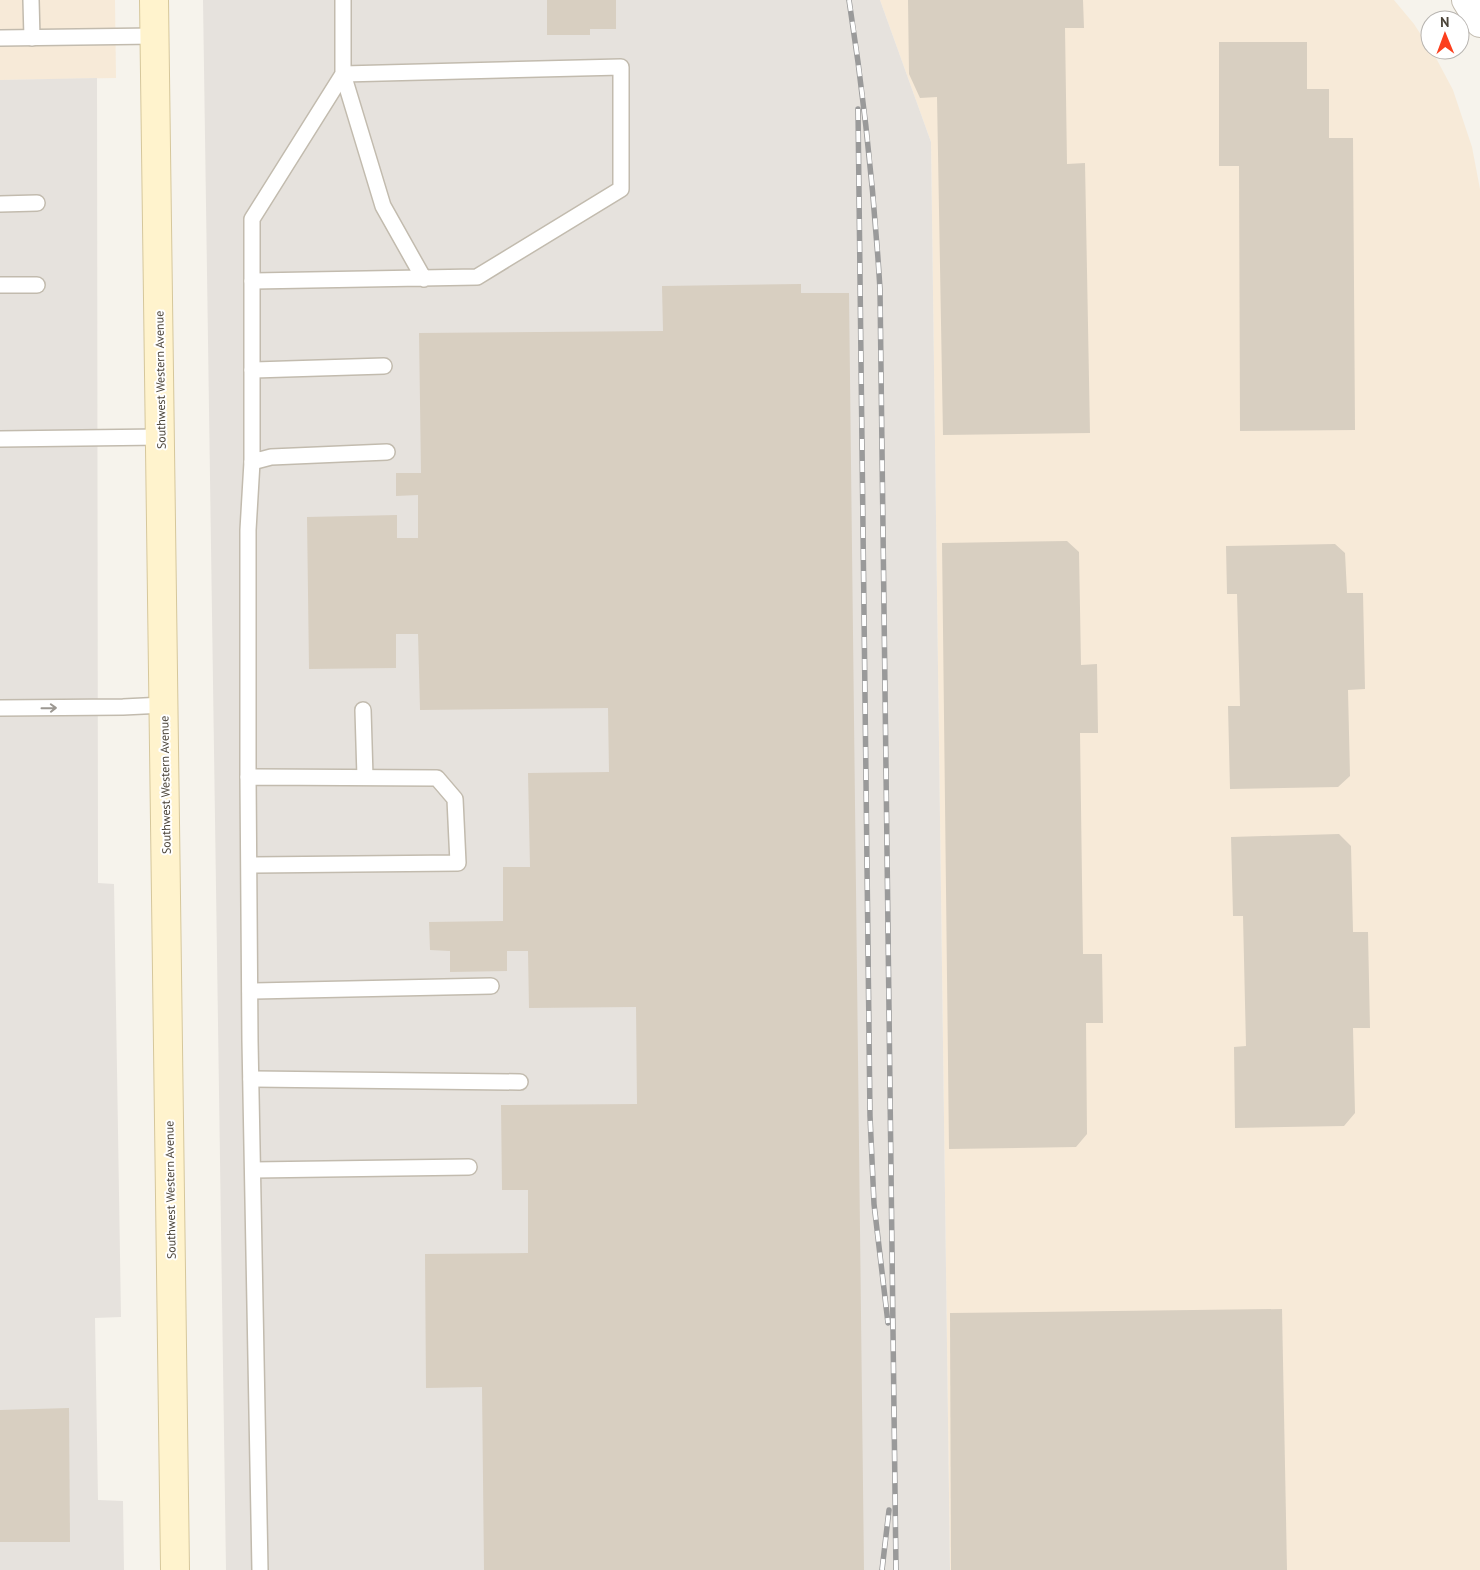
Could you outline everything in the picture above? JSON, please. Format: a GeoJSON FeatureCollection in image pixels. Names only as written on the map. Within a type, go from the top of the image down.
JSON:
{"type":"FeatureCollection","features":[{"type":"Feature","properties":{"kind":"main road","name":"Southwest Western Avenue"},"geometry":{"type":"LineString","coordinates":[[154,0],[175,1570]]}},
{"type":"Feature","properties":{"kind":"street"},"geometry":{"type":"LineString","coordinates":[[1466,0],[1480,23]]}},
{"type":"Feature","properties":{"kind":"lane"},"geometry":{"type":"LineString","coordinates":[[32,0],[32,38]]}},
{"type":"Feature","properties":{"kind":"lane"},"geometry":{"type":"LineString","coordinates":[[343,0],[343,74],[382,206],[424,279]]}},
{"type":"Feature","properties":{"kind":"lane"},"geometry":{"type":"LineString","coordinates":[[0,38],[155,36]]}},
{"type":"Feature","properties":{"kind":"lane"},"geometry":{"type":"LineString","coordinates":[[252,281],[477,277],[620,190],[622,67],[343,74]]}},
{"type":"Feature","properties":{"kind":"lane"},"geometry":{"type":"LineString","coordinates":[[260,1570],[251,1079],[248,778],[248,530],[252,462],[252,219],[343,74]]}},
{"type":"Feature","properties":{"kind":"lane"},"geometry":{"type":"LineString","coordinates":[[0,204],[37,203]]}},
{"type":"Feature","properties":{"kind":"lane"},"geometry":{"type":"LineString","coordinates":[[0,285],[37,285]]}},
{"type":"Feature","properties":{"kind":"lane"},"geometry":{"type":"LineString","coordinates":[[252,370],[384,366]]}},
{"type":"Feature","properties":{"kind":"lane"},"geometry":{"type":"LineString","coordinates":[[0,439],[161,437]]}},
{"type":"Feature","properties":{"kind":"lane"},"geometry":{"type":"LineString","coordinates":[[252,462],[271,457],[387,452]]}},
{"type":"Feature","properties":{"kind":"lane"},"geometry":{"type":"LineString","coordinates":[[0,708],[164,705]]}},
{"type":"Feature","properties":{"kind":"lane"},"geometry":{"type":"LineString","coordinates":[[363,710],[365,777]]}},
{"type":"Feature","properties":{"kind":"lane"},"geometry":{"type":"LineString","coordinates":[[248,778],[437,778],[455,799],[458,863],[249,864]]}},
{"type":"Feature","properties":{"kind":"lane"},"geometry":{"type":"LineString","coordinates":[[250,991],[491,986]]}},
{"type":"Feature","properties":{"kind":"lane"},"geometry":{"type":"LineString","coordinates":[[251,1079],[520,1082]]}},
{"type":"Feature","properties":{"kind":"lane"},"geometry":{"type":"LineString","coordinates":[[253,1170],[469,1167]]}},
{"type":"Feature","properties":{"kind":"shaded area"},"geometry":{"type":"Polygon","coordinates":[[[0,0],[115,0],[116,78],[0,80],[0,0]]]}},
{"type":"Feature","properties":{"kind":"shaded area"},"geometry":{"type":"Polygon","coordinates":[[[203,0],[880,0],[931,142],[950,1570],[226,1570],[203,0]]]}},
{"type":"Feature","properties":{"kind":"shaded area"},"geometry":{"type":"Polygon","coordinates":[[[880,0],[1394,0],[1420,33],[1420,60],[1437,60],[1453,90],[1472,147],[1480,189],[1480,1570],[950,1570],[931,142],[880,0]]]}},
{"type":"Feature","properties":{"kind":"shaded area"},"geometry":{"type":"Polygon","coordinates":[[[97,78],[98,883],[114,884],[121,1317],[95,1318],[98,1500],[123,1501],[124,1570],[0,1570],[0,80],[97,78]]]}},
{"type":"Feature","properties":{"kind":"building"},"geometry":{"type":"Polygon","coordinates":[[[547,0],[616,0],[616,29],[590,29],[590,35],[547,35],[547,0]]]}},
{"type":"Feature","properties":{"kind":"building"},"geometry":{"type":"Polygon","coordinates":[[[908,0],[1083,0],[1084,28],[1065,28],[1067,164],[1085,163],[1090,433],[943,435],[937,97],[920,98],[909,74],[908,0]]]}},
{"type":"Feature","properties":{"kind":"building"},"geometry":{"type":"Polygon","coordinates":[[[1219,42],[1307,42],[1307,89],[1329,89],[1329,138],[1353,138],[1355,430],[1240,431],[1239,166],[1219,166],[1219,42]]]}},
{"type":"Feature","properties":{"kind":"building"},"geometry":{"type":"Polygon","coordinates":[[[801,284],[801,293],[849,293],[864,1570],[484,1570],[482,1387],[426,1388],[425,1254],[528,1253],[528,1190],[502,1190],[501,1105],[637,1104],[636,1007],[529,1008],[528,951],[507,951],[507,971],[450,972],[450,951],[430,950],[429,922],[503,921],[503,867],[530,867],[528,773],[609,772],[608,708],[420,710],[418,634],[396,634],[396,668],[309,669],[307,517],[397,515],[397,538],[418,538],[418,495],[396,496],[396,473],[421,473],[419,333],[663,331],[662,286],[801,284]]]}},
{"type":"Feature","properties":{"kind":"building"},"geometry":{"type":"Polygon","coordinates":[[[1067,541],[1079,552],[1081,665],[1097,664],[1098,733],[1080,733],[1083,954],[1102,954],[1103,1023],[1086,1023],[1087,1134],[1076,1147],[949,1149],[942,543],[1067,541]]]}},
{"type":"Feature","properties":{"kind":"building"},"geometry":{"type":"Polygon","coordinates":[[[1335,544],[1345,553],[1347,593],[1363,593],[1365,689],[1348,690],[1350,776],[1338,787],[1230,789],[1228,706],[1240,706],[1237,594],[1227,594],[1226,546],[1335,544]]]}},
{"type":"Feature","properties":{"kind":"building"},"geometry":{"type":"Polygon","coordinates":[[[1339,834],[1351,846],[1353,932],[1368,932],[1370,1028],[1353,1028],[1355,1113],[1344,1126],[1235,1128],[1234,1047],[1246,1046],[1243,916],[1233,916],[1231,837],[1339,834]]]}},
{"type":"Feature","properties":{"kind":"building"},"geometry":{"type":"Polygon","coordinates":[[[1282,1309],[1287,1570],[951,1570],[950,1313],[1282,1309]]]}},
{"type":"Feature","properties":{"kind":"building"},"geometry":{"type":"Polygon","coordinates":[[[69,1408],[70,1542],[0,1542],[0,1410],[69,1408]]]}},
{"type":"Feature","properties":{"kind":"railway"},"geometry":{"type":"LineString","coordinates":[[849,0],[868,144],[880,289],[896,1570]]}},
{"type":"Feature","properties":{"kind":"railway"},"geometry":{"type":"LineString","coordinates":[[858,109],[870,1116],[874,1204],[888,1323]]}},
{"type":"Feature","properties":{"kind":"railway"},"geometry":{"type":"LineString","coordinates":[[882,1570],[889,1510]]}}]}
